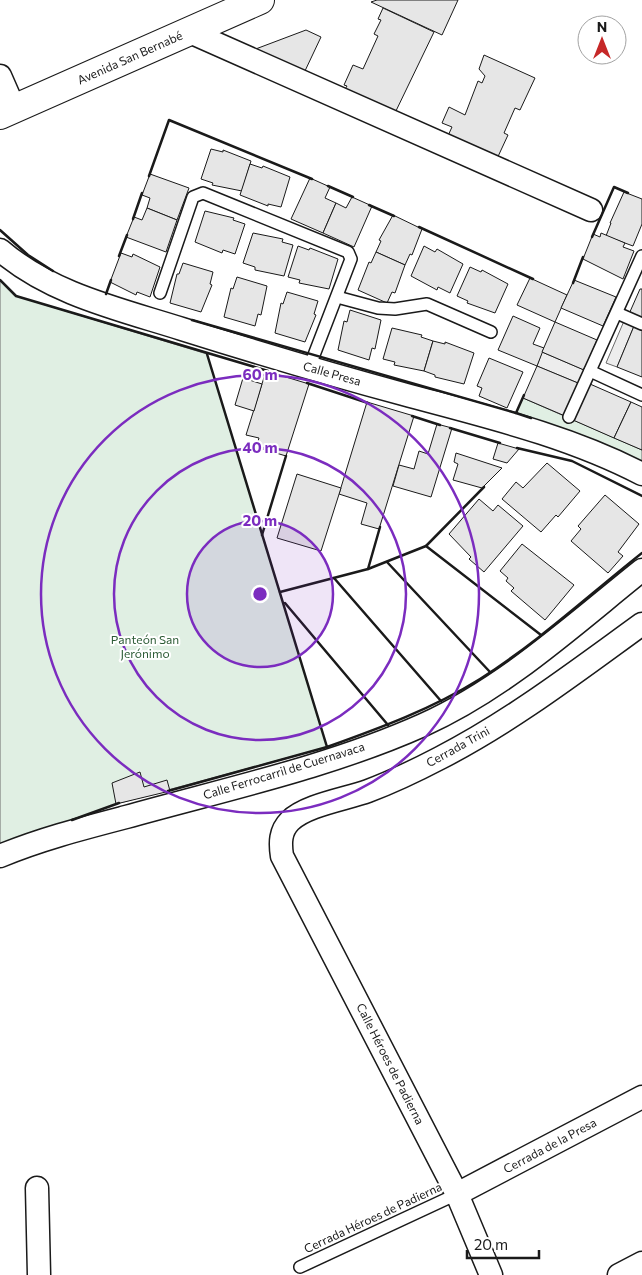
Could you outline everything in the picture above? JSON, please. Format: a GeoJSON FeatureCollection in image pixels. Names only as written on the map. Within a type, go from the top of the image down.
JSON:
{"type":"FeatureCollection","features":[{"type":"Feature","properties":{"kind":"main road","name":"Avenida San Bernabé"},"geometry":{"type":"LineString","coordinates":[[7,112],[260,0]]}},
{"type":"Feature","properties":{"kind":"street"},"geometry":{"type":"LineString","coordinates":[[190,32],[591,210]]}},
{"type":"Feature","properties":{"kind":"street"},"geometry":{"type":"LineString","coordinates":[[0,76],[7,112]]}},
{"type":"Feature","properties":{"kind":"street","name":"Calle Presa"},"geometry":{"type":"LineString","coordinates":[[0,250],[10,259],[74,295],[309,368],[559,438],[613,459],[642,474]]}},
{"type":"Feature","properties":{"kind":"street","name":"Calle Ferrocarril de Cuernavaca"},"geometry":{"type":"LineString","coordinates":[[0,856],[69,832],[335,759],[423,725],[486,691],[519,669],[642,570]]}},
{"type":"Feature","properties":{"kind":"street","name":"Cerrada Trini"},"geometry":{"type":"LineString","coordinates":[[282,856],[280,844],[283,830],[291,819],[313,809],[368,791],[440,758],[528,706],[642,624]]}},
{"type":"Feature","properties":{"kind":"street","name":"Calle Héroes de Padierna"},"geometry":{"type":"LineString","coordinates":[[282,856],[457,1194],[491,1275]]}},
{"type":"Feature","properties":{"kind":"street","name":"Cerrada de la Presa"},"geometry":{"type":"LineString","coordinates":[[457,1194],[642,1097]]}},
{"type":"Feature","properties":{"kind":"street"},"geometry":{"type":"LineString","coordinates":[[37,1188],[39,1275]]}},
{"type":"Feature","properties":{"kind":"street"},"geometry":{"type":"LineString","coordinates":[[618,1275],[642,1263]]}},
{"type":"Feature","properties":{"kind":"lane"},"geometry":{"type":"LineString","coordinates":[[160,293],[193,197],[203,193],[348,252],[351,259],[309,368]]}},
{"type":"Feature","properties":{"kind":"lane"},"geometry":{"type":"LineString","coordinates":[[569,417],[642,256]]}},
{"type":"Feature","properties":{"kind":"lane"},"geometry":{"type":"LineString","coordinates":[[337,297],[378,308],[395,309],[427,304],[491,332]]}},
{"type":"Feature","properties":{"kind":"lane"},"geometry":{"type":"LineString","coordinates":[[617,313],[642,324]]}},
{"type":"Feature","properties":{"kind":"lane"},"geometry":{"type":"LineString","coordinates":[[590,372],[642,395]]}},
{"type":"Feature","properties":{"kind":"lane","name":"Cerrada Héroes de Padierna"},"geometry":{"type":"LineString","coordinates":[[300,1267],[457,1194]]}},
{"type":"Feature","properties":{"kind":"green space","name":"Panteón San Jerónimo"},"geometry":{"type":"Polygon","coordinates":[[[0,280],[16,296],[207,354],[327,747],[116,804],[0,848],[0,280]]]}},
{"type":"Feature","properties":{"kind":"green space"},"geometry":{"type":"Polygon","coordinates":[[[523,398],[642,450],[642,463],[549,424],[516,413],[523,398]]]}},
{"type":"Feature","properties":{"kind":"shaded area"},"geometry":{"type":"Polygon","coordinates":[[[624,321],[634,326],[617,367],[606,363],[624,321]]]}},
{"type":"Feature","properties":{"kind":"shaded area"},"geometry":{"type":"Polygon","coordinates":[[[542,352],[584,370],[578,383],[537,366],[542,352]]]}},
{"type":"Feature","properties":{"kind":"building"},"geometry":{"type":"Polygon","coordinates":[[[377,0],[458,0],[442,35],[371,2],[377,0]]]}},
{"type":"Feature","properties":{"kind":"building"},"geometry":{"type":"Polygon","coordinates":[[[383,8],[434,32],[394,115],[344,91],[347,86],[344,85],[353,65],[363,69],[378,36],[374,34],[381,20],[378,19],[383,8]]]}},
{"type":"Feature","properties":{"kind":"building"},"geometry":{"type":"Polygon","coordinates":[[[306,30],[321,37],[304,73],[253,50],[306,30]]]}},
{"type":"Feature","properties":{"kind":"building"},"geometry":{"type":"Polygon","coordinates":[[[484,55],[535,78],[520,110],[515,108],[504,133],[508,135],[495,163],[446,140],[452,127],[442,123],[449,107],[465,115],[478,81],[482,83],[485,76],[479,69],[484,55]]]}},
{"type":"Feature","properties":{"kind":"building"},"geometry":{"type":"Polygon","coordinates":[[[211,149],[223,152],[223,150],[251,161],[242,191],[212,185],[213,183],[201,179],[211,149]]]}},
{"type":"Feature","properties":{"kind":"building"},"geometry":{"type":"Polygon","coordinates":[[[250,164],[262,168],[263,166],[290,177],[281,207],[268,204],[268,206],[240,195],[250,164]]]}},
{"type":"Feature","properties":{"kind":"building"},"geometry":{"type":"Polygon","coordinates":[[[150,174],[189,188],[177,220],[147,208],[150,198],[142,195],[150,174]]]}},
{"type":"Feature","properties":{"kind":"building"},"geometry":{"type":"Polygon","coordinates":[[[310,178],[330,187],[325,198],[336,203],[323,233],[291,219],[310,178]]]}},
{"type":"Feature","properties":{"kind":"building"},"geometry":{"type":"Polygon","coordinates":[[[624,192],[642,199],[642,224],[633,246],[606,236],[624,192]]]}},
{"type":"Feature","properties":{"kind":"building"},"geometry":{"type":"Polygon","coordinates":[[[352,197],[372,206],[354,247],[323,233],[336,203],[346,208],[352,197]]]}},
{"type":"Feature","properties":{"kind":"building"},"geometry":{"type":"Polygon","coordinates":[[[147,208],[177,220],[166,252],[126,237],[134,217],[142,220],[147,208]]]}},
{"type":"Feature","properties":{"kind":"building"},"geometry":{"type":"Polygon","coordinates":[[[205,211],[234,218],[233,220],[245,224],[235,254],[223,250],[222,253],[195,242],[205,211]]]}},
{"type":"Feature","properties":{"kind":"building"},"geometry":{"type":"Polygon","coordinates":[[[393,215],[422,229],[412,255],[410,254],[405,265],[376,252],[381,241],[379,240],[393,215]]]}},
{"type":"Feature","properties":{"kind":"building"},"geometry":{"type":"Polygon","coordinates":[[[253,233],[283,239],[282,242],[293,245],[284,276],[255,270],[255,267],[243,263],[253,233]]]}},
{"type":"Feature","properties":{"kind":"building"},"geometry":{"type":"Polygon","coordinates":[[[601,233],[625,243],[623,247],[634,251],[623,279],[583,259],[593,234],[600,237],[601,233]]]}},
{"type":"Feature","properties":{"kind":"building"},"geometry":{"type":"Polygon","coordinates":[[[298,246],[309,250],[310,248],[338,259],[329,289],[299,283],[300,280],[288,277],[298,246]]]}},
{"type":"Feature","properties":{"kind":"building"},"geometry":{"type":"Polygon","coordinates":[[[424,246],[435,252],[437,249],[463,264],[450,293],[438,287],[437,290],[411,276],[424,246]]]}},
{"type":"Feature","properties":{"kind":"building"},"geometry":{"type":"Polygon","coordinates":[[[376,252],[405,265],[395,293],[392,292],[387,303],[358,290],[369,262],[371,263],[376,252]]]}},
{"type":"Feature","properties":{"kind":"building"},"geometry":{"type":"Polygon","coordinates":[[[121,253],[132,257],[133,254],[160,267],[150,297],[137,292],[136,295],[110,282],[121,253]]]}},
{"type":"Feature","properties":{"kind":"building"},"geometry":{"type":"Polygon","coordinates":[[[183,263],[213,272],[210,284],[212,285],[201,312],[170,303],[177,274],[179,274],[183,263]]]}},
{"type":"Feature","properties":{"kind":"building"},"geometry":{"type":"Polygon","coordinates":[[[470,267],[481,272],[482,270],[508,284],[495,313],[467,303],[468,301],[457,296],[470,267]]]}},
{"type":"Feature","properties":{"kind":"building"},"geometry":{"type":"Polygon","coordinates":[[[237,277],[267,286],[261,315],[258,314],[255,326],[224,317],[231,288],[233,289],[237,277]]]}},
{"type":"Feature","properties":{"kind":"building"},"geometry":{"type":"Polygon","coordinates":[[[530,278],[567,295],[555,322],[517,305],[530,278]]]}},
{"type":"Feature","properties":{"kind":"building"},"geometry":{"type":"Polygon","coordinates":[[[574,280],[616,297],[603,326],[561,308],[574,280]]]}},
{"type":"Feature","properties":{"kind":"building"},"geometry":{"type":"Polygon","coordinates":[[[640,289],[642,289],[642,319],[629,314],[640,289]]]}},
{"type":"Feature","properties":{"kind":"building"},"geometry":{"type":"Polygon","coordinates":[[[287,292],[318,301],[314,314],[316,315],[305,342],[275,333],[281,303],[283,304],[287,292]]]}},
{"type":"Feature","properties":{"kind":"building"},"geometry":{"type":"Polygon","coordinates":[[[350,310],[381,320],[375,349],[372,348],[369,360],[338,350],[344,321],[347,322],[350,310]]]}},
{"type":"Feature","properties":{"kind":"building"},"geometry":{"type":"Polygon","coordinates":[[[513,316],[540,328],[533,344],[544,348],[537,366],[498,350],[513,316]]]}},
{"type":"Feature","properties":{"kind":"building"},"geometry":{"type":"Polygon","coordinates":[[[555,322],[597,340],[584,370],[542,352],[555,322]]]}},
{"type":"Feature","properties":{"kind":"building"},"geometry":{"type":"Polygon","coordinates":[[[634,326],[642,329],[642,377],[617,367],[634,326]]]}},
{"type":"Feature","properties":{"kind":"building"},"geometry":{"type":"Polygon","coordinates":[[[392,328],[422,335],[421,337],[433,341],[424,371],[394,365],[395,362],[383,359],[392,328]]]}},
{"type":"Feature","properties":{"kind":"building"},"geometry":{"type":"Polygon","coordinates":[[[433,341],[445,344],[445,342],[474,353],[464,384],[435,377],[435,375],[424,371],[433,341]]]}},
{"type":"Feature","properties":{"kind":"building"},"geometry":{"type":"Polygon","coordinates":[[[489,358],[523,372],[507,408],[479,396],[482,388],[477,386],[489,358]]]}},
{"type":"Feature","properties":{"kind":"building"},"geometry":{"type":"Polygon","coordinates":[[[537,366],[578,383],[565,416],[523,398],[537,366]]]}},
{"type":"Feature","properties":{"kind":"building"},"geometry":{"type":"Polygon","coordinates":[[[266,371],[309,384],[286,456],[256,447],[259,438],[246,435],[266,371]]]}},
{"type":"Feature","properties":{"kind":"building"},"geometry":{"type":"Polygon","coordinates":[[[243,378],[262,384],[254,411],[235,405],[243,378]]]}},
{"type":"Feature","properties":{"kind":"building"},"geometry":{"type":"Polygon","coordinates":[[[590,384],[631,402],[614,438],[573,420],[590,384]]]}},
{"type":"Feature","properties":{"kind":"building"},"geometry":{"type":"Polygon","coordinates":[[[367,402],[414,416],[379,529],[361,524],[367,503],[339,494],[367,402]]]}},
{"type":"Feature","properties":{"kind":"building"},"geometry":{"type":"Polygon","coordinates":[[[631,402],[642,407],[642,450],[614,438],[631,402]]]}},
{"type":"Feature","properties":{"kind":"building"},"geometry":{"type":"Polygon","coordinates":[[[437,424],[452,428],[431,497],[393,486],[399,465],[414,469],[419,451],[428,454],[437,424]]]}},
{"type":"Feature","properties":{"kind":"building"},"geometry":{"type":"Polygon","coordinates":[[[498,443],[519,449],[507,463],[493,459],[498,443]]]}},
{"type":"Feature","properties":{"kind":"building"},"geometry":{"type":"Polygon","coordinates":[[[456,453],[502,468],[482,488],[453,480],[458,464],[454,462],[456,453]]]}},
{"type":"Feature","properties":{"kind":"building"},"geometry":{"type":"Polygon","coordinates":[[[547,463],[580,491],[558,517],[556,515],[541,532],[502,499],[516,482],[523,488],[547,463]]]}},
{"type":"Feature","properties":{"kind":"building"},"geometry":{"type":"Polygon","coordinates":[[[297,474],[341,488],[321,551],[277,538],[297,474]]]}},
{"type":"Feature","properties":{"kind":"building"},"geometry":{"type":"Polygon","coordinates":[[[605,495],[639,524],[618,552],[623,556],[608,573],[571,541],[581,529],[578,526],[605,495]]]}},
{"type":"Feature","properties":{"kind":"building"},"geometry":{"type":"Polygon","coordinates":[[[479,499],[493,511],[498,505],[523,526],[484,572],[469,559],[471,557],[449,534],[479,499]]]}},
{"type":"Feature","properties":{"kind":"building"},"geometry":{"type":"Polygon","coordinates":[[[522,544],[574,585],[545,620],[511,591],[514,588],[506,581],[508,578],[500,571],[522,544]]]}},
{"type":"Feature","properties":{"kind":"building"},"geometry":{"type":"Polygon","coordinates":[[[140,772],[144,787],[167,780],[170,791],[116,804],[112,783],[140,772]]]}},
{"type":"Feature","properties":{"kind":"wall"},"geometry":{"type":"LineString","coordinates":[[149,176],[169,120],[312,179]]}},
{"type":"Feature","properties":{"kind":"wall"},"geometry":{"type":"LineString","coordinates":[[328,186],[353,197]]}},
{"type":"Feature","properties":{"kind":"wall"},"geometry":{"type":"LineString","coordinates":[[592,237],[614,187],[628,193]]}},
{"type":"Feature","properties":{"kind":"wall"},"geometry":{"type":"LineString","coordinates":[[133,219],[142,193]]}},
{"type":"Feature","properties":{"kind":"wall"},"geometry":{"type":"LineString","coordinates":[[369,205],[394,216]]}},
{"type":"Feature","properties":{"kind":"wall"},"geometry":{"type":"LineString","coordinates":[[419,227],[533,279]]}},
{"type":"Feature","properties":{"kind":"wall"},"geometry":{"type":"LineString","coordinates":[[0,230],[28,255],[53,271]]}},
{"type":"Feature","properties":{"kind":"wall"},"geometry":{"type":"LineString","coordinates":[[119,256],[127,235]]}},
{"type":"Feature","properties":{"kind":"wall"},"geometry":{"type":"LineString","coordinates":[[573,283],[583,257]]}},
{"type":"Feature","properties":{"kind":"wall"},"geometry":{"type":"LineString","coordinates":[[0,280],[16,296],[268,371]]}},
{"type":"Feature","properties":{"kind":"wall"},"geometry":{"type":"LineString","coordinates":[[106,294],[111,280]]}},
{"type":"Feature","properties":{"kind":"wall"},"geometry":{"type":"LineString","coordinates":[[192,320],[516,413]]}},
{"type":"Feature","properties":{"kind":"wall"},"geometry":{"type":"LineString","coordinates":[[207,354],[327,747],[424,709],[480,679],[522,650],[642,553]]}},
{"type":"Feature","properties":{"kind":"wall"},"geometry":{"type":"LineString","coordinates":[[307,383],[368,403]]}},
{"type":"Feature","properties":{"kind":"wall"},"geometry":{"type":"LineString","coordinates":[[524,395],[516,413],[531,418]]}},
{"type":"Feature","properties":{"kind":"wall"},"geometry":{"type":"LineString","coordinates":[[412,416],[440,425]]}},
{"type":"Feature","properties":{"kind":"wall"},"geometry":{"type":"LineString","coordinates":[[450,428],[500,443]]}},
{"type":"Feature","properties":{"kind":"wall"},"geometry":{"type":"LineString","coordinates":[[517,448],[572,461],[642,496]]}},
{"type":"Feature","properties":{"kind":"wall"},"geometry":{"type":"LineString","coordinates":[[262,535],[286,456]]}},
{"type":"Feature","properties":{"kind":"wall"},"geometry":{"type":"LineString","coordinates":[[484,487],[426,546],[541,635]]}},
{"type":"Feature","properties":{"kind":"wall"},"geometry":{"type":"LineString","coordinates":[[280,592],[368,569],[380,527]]}},
{"type":"Feature","properties":{"kind":"wall"},"geometry":{"type":"LineString","coordinates":[[368,569],[426,546]]}},
{"type":"Feature","properties":{"kind":"wall"},"geometry":{"type":"LineString","coordinates":[[387,562],[490,672]]}},
{"type":"Feature","properties":{"kind":"wall"},"geometry":{"type":"LineString","coordinates":[[334,578],[441,701]]}},
{"type":"Feature","properties":{"kind":"wall"},"geometry":{"type":"LineString","coordinates":[[285,603],[388,725]]}},
{"type":"Feature","properties":{"kind":"wall"},"geometry":{"type":"LineString","coordinates":[[168,791],[327,747]]}},
{"type":"Feature","properties":{"kind":"wall"},"geometry":{"type":"LineString","coordinates":[[72,820],[119,803]]}}]}
